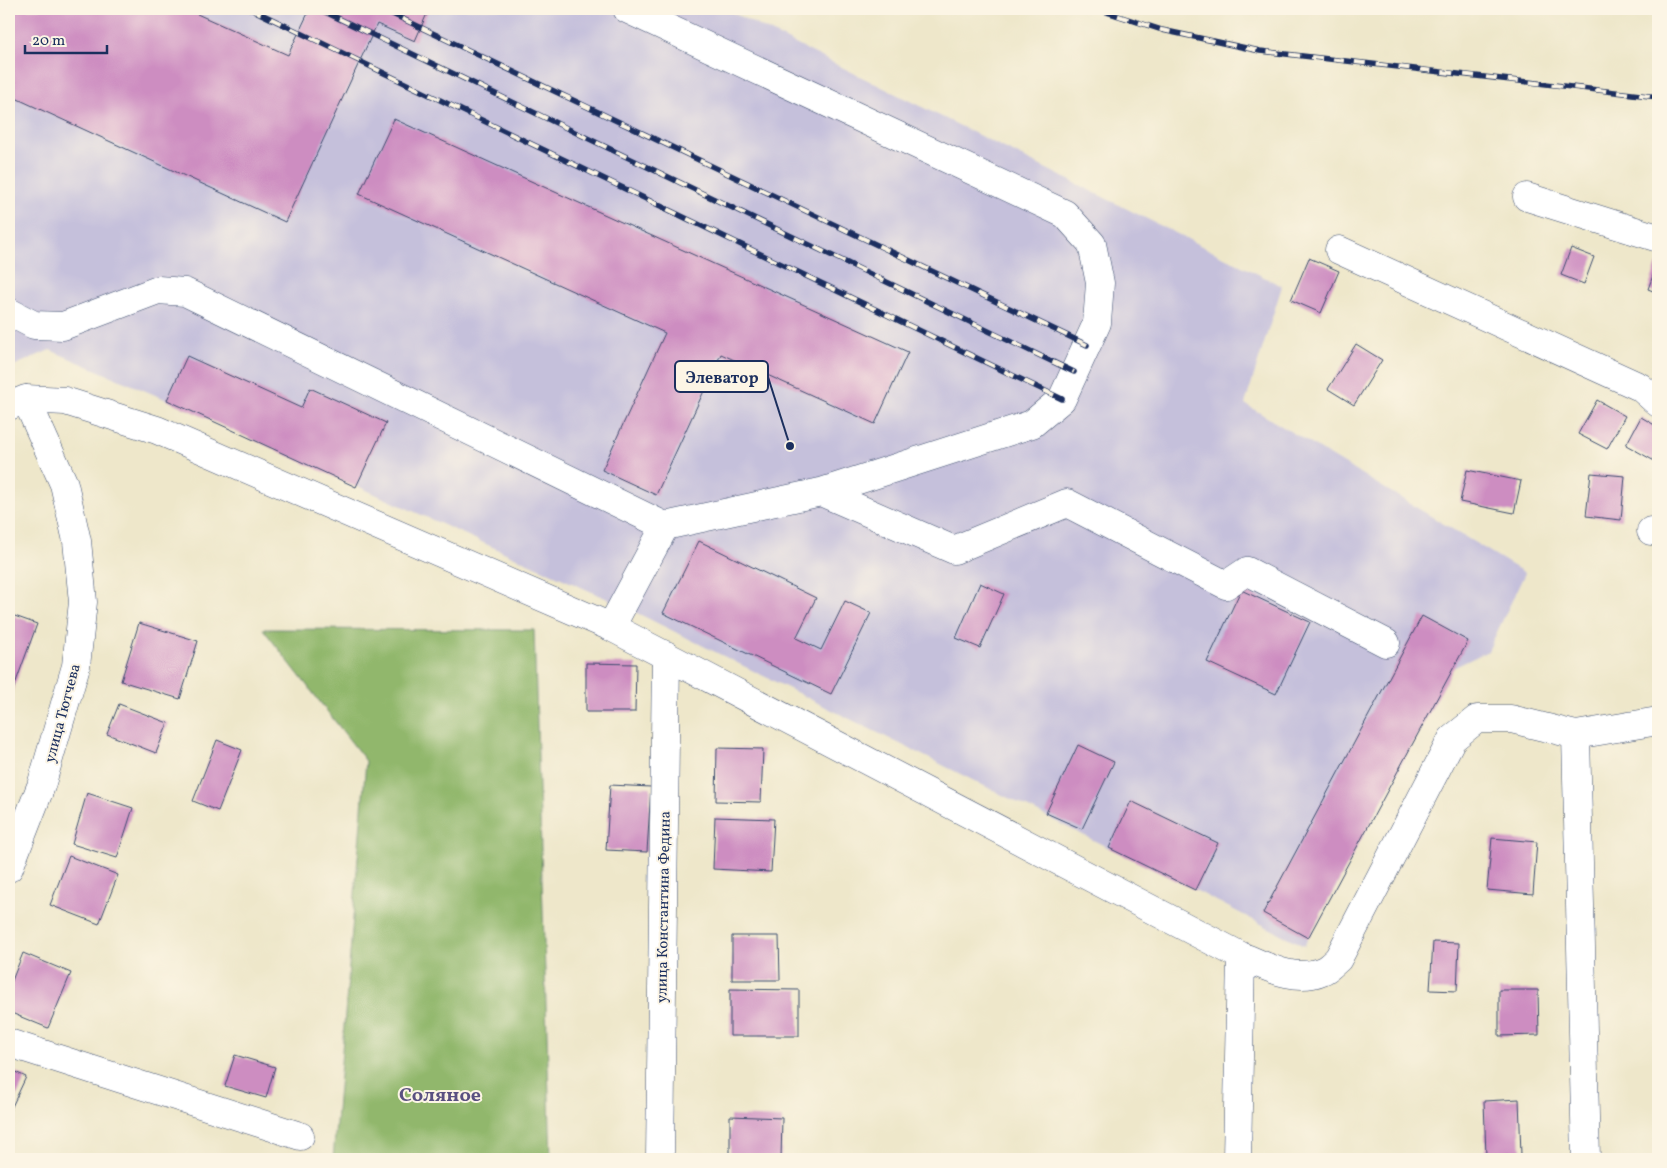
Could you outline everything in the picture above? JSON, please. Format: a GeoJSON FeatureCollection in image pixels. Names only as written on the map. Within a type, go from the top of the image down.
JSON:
{"type":"FeatureCollection","features":[{"type":"Feature","properties":{"kind":"street"},"geometry":{"type":"LineString","coordinates":[[9,312],[34,326],[63,326],[158,290],[185,292],[665,526],[821,492],[1032,424],[1062,399],[1097,322],[1100,283],[1092,244],[1065,214],[627,9]]}},
{"type":"Feature","properties":{"kind":"street"},"geometry":{"type":"LineString","coordinates":[[1527,197],[1658,238]]}},
{"type":"Feature","properties":{"kind":"street"},"geometry":{"type":"LineString","coordinates":[[1339,250],[1640,387],[1658,403]]}},
{"type":"Feature","properties":{"kind":"street"},"geometry":{"type":"LineString","coordinates":[[18,403],[65,401],[157,430],[611,627],[1241,956],[1286,973],[1304,975],[1323,971],[1338,959],[1452,739],[1477,719],[1511,719],[1576,735],[1658,721]]}},
{"type":"Feature","properties":{"kind":"street","name":"улица Тютчева"},"geometry":{"type":"LineString","coordinates":[[9,868],[41,786],[76,666],[83,602],[78,541],[64,484],[18,403]]}},
{"type":"Feature","properties":{"kind":"street"},"geometry":{"type":"LineString","coordinates":[[821,492],[954,550],[1067,503],[1226,585],[1247,571],[1386,643]]}},
{"type":"Feature","properties":{"kind":"street"},"geometry":{"type":"LineString","coordinates":[[611,627],[665,526]]}},
{"type":"Feature","properties":{"kind":"street","name":"улица Константина Федина"},"geometry":{"type":"LineString","coordinates":[[660,1159],[666,656]]}},
{"type":"Feature","properties":{"kind":"street"},"geometry":{"type":"LineString","coordinates":[[1576,735],[1586,1159]]}},
{"type":"Feature","properties":{"kind":"street"},"geometry":{"type":"LineString","coordinates":[[1237,1159],[1241,956]]}},
{"type":"Feature","properties":{"kind":"street"},"geometry":{"type":"LineString","coordinates":[[9,1044],[300,1136]]}},
{"type":"Feature","properties":{"kind":"shaded area"},"geometry":{"type":"Polygon","coordinates":[[[9,9],[725,9],[1282,286],[1245,404],[1525,573],[1488,651],[1453,668],[1304,946],[623,606],[167,400],[50,350],[9,368],[9,9]]]}},
{"type":"Feature","properties":{"kind":"green space"},"geometry":{"type":"Polygon","coordinates":[[[263,629],[534,630],[551,1159],[333,1159],[366,761],[263,629]]]}},
{"type":"Feature","properties":{"kind":"building"},"geometry":{"type":"Polygon","coordinates":[[[9,9],[186,9],[288,55],[310,9],[429,9],[415,41],[377,24],[285,222],[9,95],[9,9]]]}},
{"type":"Feature","properties":{"kind":"building"},"geometry":{"type":"Polygon","coordinates":[[[394,119],[908,352],[875,424],[721,354],[656,495],[602,470],[665,333],[359,194],[394,119]]]}},
{"type":"Feature","properties":{"kind":"building"},"geometry":{"type":"Polygon","coordinates":[[[1571,248],[1594,257],[1584,284],[1561,275],[1571,248]]]}},
{"type":"Feature","properties":{"kind":"building"},"geometry":{"type":"Polygon","coordinates":[[[1309,258],[1339,271],[1321,313],[1291,300],[1309,258]]]}},
{"type":"Feature","properties":{"kind":"building"},"geometry":{"type":"Polygon","coordinates":[[[1658,262],[1658,293],[1648,289],[1658,262]]]}},
{"type":"Feature","properties":{"kind":"building"},"geometry":{"type":"Polygon","coordinates":[[[1356,344],[1382,360],[1354,405],[1328,389],[1356,344]]]}},
{"type":"Feature","properties":{"kind":"building"},"geometry":{"type":"Polygon","coordinates":[[[187,356],[301,408],[310,388],[386,423],[356,487],[167,400],[187,356]]]}},
{"type":"Feature","properties":{"kind":"building"},"geometry":{"type":"Polygon","coordinates":[[[1597,400],[1625,416],[1607,449],[1578,434],[1597,400]]]}},
{"type":"Feature","properties":{"kind":"building"},"geometry":{"type":"Polygon","coordinates":[[[1641,417],[1658,427],[1658,463],[1626,445],[1641,417]]]}},
{"type":"Feature","properties":{"kind":"building"},"geometry":{"type":"Polygon","coordinates":[[[1467,470],[1521,481],[1514,513],[1460,502],[1467,470]]]}},
{"type":"Feature","properties":{"kind":"building"},"geometry":{"type":"Polygon","coordinates":[[[1591,473],[1625,476],[1621,520],[1586,516],[1591,473]]]}},
{"type":"Feature","properties":{"kind":"building"},"geometry":{"type":"Polygon","coordinates":[[[699,541],[816,598],[796,638],[821,650],[845,601],[871,613],[831,694],[663,613],[699,541]]]}},
{"type":"Feature","properties":{"kind":"building"},"geometry":{"type":"Polygon","coordinates":[[[980,583],[1004,594],[980,648],[956,638],[980,583]]]}},
{"type":"Feature","properties":{"kind":"building"},"geometry":{"type":"Polygon","coordinates":[[[1241,590],[1310,622],[1276,694],[1207,662],[1241,590]]]}},
{"type":"Feature","properties":{"kind":"building"},"geometry":{"type":"Polygon","coordinates":[[[9,614],[37,624],[9,701],[9,614]]]}},
{"type":"Feature","properties":{"kind":"building"},"geometry":{"type":"Polygon","coordinates":[[[1422,616],[1468,641],[1308,938],[1263,913],[1422,616]]]}},
{"type":"Feature","properties":{"kind":"building"},"geometry":{"type":"Polygon","coordinates":[[[139,623],[198,641],[180,699],[121,681],[139,623]]]}},
{"type":"Feature","properties":{"kind":"building"},"geometry":{"type":"Polygon","coordinates":[[[586,663],[636,664],[635,712],[586,712],[586,663]]]}},
{"type":"Feature","properties":{"kind":"building"},"geometry":{"type":"Polygon","coordinates":[[[119,704],[168,723],[156,753],[107,734],[119,704]]]}},
{"type":"Feature","properties":{"kind":"building"},"geometry":{"type":"Polygon","coordinates":[[[217,740],[242,750],[218,811],[193,801],[217,740]]]}},
{"type":"Feature","properties":{"kind":"building"},"geometry":{"type":"Polygon","coordinates":[[[1078,745],[1114,762],[1082,829],[1046,813],[1078,745]]]}},
{"type":"Feature","properties":{"kind":"building"},"geometry":{"type":"Polygon","coordinates":[[[717,748],[763,749],[761,802],[716,801],[717,748]]]}},
{"type":"Feature","properties":{"kind":"building"},"geometry":{"type":"Polygon","coordinates":[[[610,785],[651,787],[647,852],[606,850],[610,785]]]}},
{"type":"Feature","properties":{"kind":"building"},"geometry":{"type":"Polygon","coordinates":[[[87,793],[133,808],[117,858],[72,844],[87,793]]]}},
{"type":"Feature","properties":{"kind":"building"},"geometry":{"type":"Polygon","coordinates":[[[1131,801],[1218,843],[1195,890],[1109,848],[1131,801]]]}},
{"type":"Feature","properties":{"kind":"building"},"geometry":{"type":"Polygon","coordinates":[[[715,817],[774,819],[771,872],[713,869],[715,817]]]}},
{"type":"Feature","properties":{"kind":"building"},"geometry":{"type":"Polygon","coordinates":[[[1492,838],[1537,842],[1533,894],[1487,890],[1492,838]]]}},
{"type":"Feature","properties":{"kind":"building"},"geometry":{"type":"Polygon","coordinates":[[[69,856],[118,875],[99,924],[50,905],[69,856]]]}},
{"type":"Feature","properties":{"kind":"building"},"geometry":{"type":"Polygon","coordinates":[[[732,936],[779,936],[780,980],[732,980],[732,936]]]}},
{"type":"Feature","properties":{"kind":"building"},"geometry":{"type":"Polygon","coordinates":[[[1433,942],[1459,943],[1457,991],[1430,990],[1433,942]]]}},
{"type":"Feature","properties":{"kind":"building"},"geometry":{"type":"Polygon","coordinates":[[[23,953],[71,973],[48,1028],[9,1012],[9,988],[23,953]]]}},
{"type":"Feature","properties":{"kind":"building"},"geometry":{"type":"Polygon","coordinates":[[[730,989],[799,990],[799,1036],[730,1036],[730,989]]]}},
{"type":"Feature","properties":{"kind":"building"},"geometry":{"type":"Polygon","coordinates":[[[1499,990],[1538,990],[1539,1035],[1499,1036],[1499,990]]]}},
{"type":"Feature","properties":{"kind":"building"},"geometry":{"type":"Polygon","coordinates":[[[235,1055],[275,1067],[266,1098],[225,1086],[235,1055]]]}},
{"type":"Feature","properties":{"kind":"building"},"geometry":{"type":"Polygon","coordinates":[[[9,1069],[26,1077],[9,1113],[9,1069]]]}},
{"type":"Feature","properties":{"kind":"building"},"geometry":{"type":"Polygon","coordinates":[[[1519,1099],[1521,1155],[1486,1156],[1484,1101],[1519,1099]]]}},
{"type":"Feature","properties":{"kind":"building"},"geometry":{"type":"Polygon","coordinates":[[[730,1116],[782,1118],[781,1159],[730,1159],[730,1116]]]}},
{"type":"Feature","properties":{"kind":"railway"},"geometry":{"type":"LineString","coordinates":[[251,9],[1062,399]]}},
{"type":"Feature","properties":{"kind":"railway"},"geometry":{"type":"LineString","coordinates":[[319,9],[1074,372]]}},
{"type":"Feature","properties":{"kind":"railway"},"geometry":{"type":"LineString","coordinates":[[382,9],[1087,345]]}},
{"type":"Feature","properties":{"kind":"railway"},"geometry":{"type":"LineString","coordinates":[[1097,9],[1162,30],[1260,51],[1658,97]]}},
{"type":"Feature","properties":{"kind":"place","name":"Элеватор"},"geometry":{"type":"Point","coordinates":[790,446]}},
{"type":"Feature","properties":{"kind":"district","name":"Соляное"},"geometry":{"type":"Point","coordinates":[440,1094]}}]}
